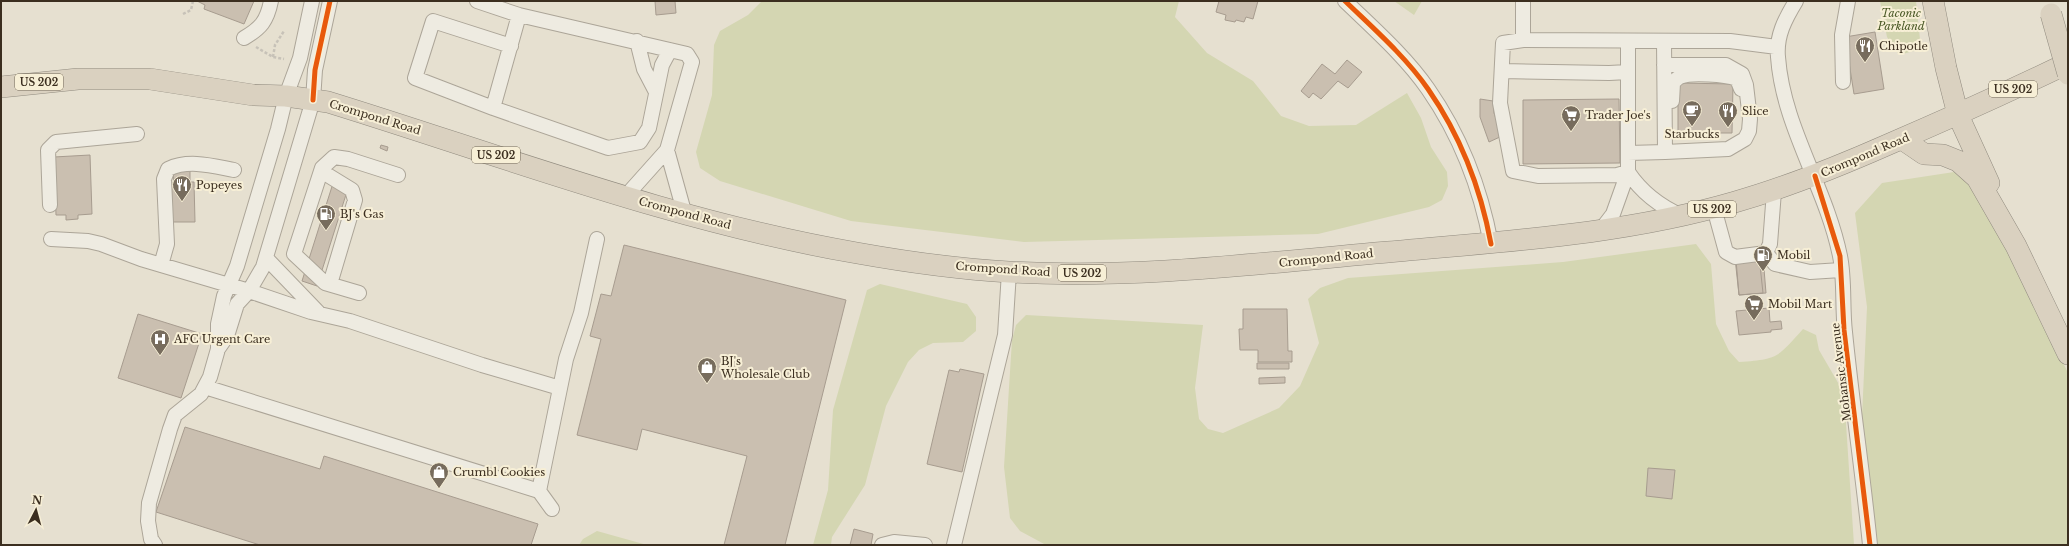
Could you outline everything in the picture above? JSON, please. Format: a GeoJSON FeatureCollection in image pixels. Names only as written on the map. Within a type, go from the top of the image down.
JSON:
{"type":"FeatureCollection","features":[{"type":"Feature","properties":{"kind":"highway"},"geometry":{"type":"LineString","coordinates":[[1933,1],[1946,68],[1958,115],[2016,246],[2068,354]]}},
{"type":"Feature","properties":{"kind":"highway"},"geometry":{"type":"LineString","coordinates":[[2049,7],[2068,74]]}},
{"type":"Feature","properties":{"kind":"highway","name":"Crompond Road"},"geometry":{"type":"LineString","coordinates":[[1,87],[78,79],[143,79],[253,95],[286,96],[313,100],[341,106],[685,215],[804,243],[857,253],[1009,272],[1115,272],[1217,268],[1557,238],[1683,216],[1774,190],[1814,176],[1958,115],[2068,62]]}},
{"type":"Feature","properties":{"kind":"highway"},"geometry":{"type":"LineString","coordinates":[[1902,139],[1924,154],[1951,158],[1972,171],[1983,186],[2016,246]]}},
{"type":"Feature","properties":{"kind":"street"},"geometry":{"type":"LineString","coordinates":[[247,41],[260,29],[268,14],[271,1]]}},
{"type":"Feature","properties":{"kind":"street"},"geometry":{"type":"LineString","coordinates":[[155,545],[151,539],[148,521],[149,503],[170,429],[175,415],[188,407],[201,394],[210,377],[218,349],[218,324],[224,296],[229,286],[278,129],[286,96],[300,58],[312,1]]}},
{"type":"Feature","properties":{"kind":"street"},"geometry":{"type":"LineString","coordinates":[[218,349],[227,336],[237,304],[249,291],[263,267],[266,258],[313,100],[315,70],[330,1]]}},
{"type":"Feature","properties":{"kind":"street"},"geometry":{"type":"LineString","coordinates":[[477,1],[519,15],[637,41],[687,54],[692,62],[666,150],[625,197]]}},
{"type":"Feature","properties":{"kind":"street"},"geometry":{"type":"LineString","coordinates":[[1345,1],[1401,57],[1428,89],[1441,110],[1462,151],[1478,190],[1486,220],[1490,244]]}},
{"type":"Feature","properties":{"kind":"street"},"geometry":{"type":"LineString","coordinates":[[1523,1],[1523,40]]}},
{"type":"Feature","properties":{"kind":"street","name":"Mohansic Avenue"},"geometry":{"type":"LineString","coordinates":[[1796,1],[1780,31],[1777,47],[1781,86],[1803,151],[1814,176],[1840,256],[1844,330],[1870,545]]}},
{"type":"Feature","properties":{"kind":"street"},"geometry":{"type":"LineString","coordinates":[[1843,82],[1842,35],[1848,1]]}},
{"type":"Feature","properties":{"kind":"street"},"geometry":{"type":"LineString","coordinates":[[493,108],[519,15]]}},
{"type":"Feature","properties":{"kind":"street"},"geometry":{"type":"LineString","coordinates":[[511,46],[432,21],[415,78],[493,108],[608,148],[640,142],[649,128],[662,65],[670,50]]}},
{"type":"Feature","properties":{"kind":"street"},"geometry":{"type":"LineString","coordinates":[[1628,172],[1617,176],[1538,176],[1513,171],[1500,103],[1503,43],[1523,40],[1730,41],[1777,47]]}},
{"type":"Feature","properties":{"kind":"street"},"geometry":{"type":"LineString","coordinates":[[637,41],[644,69],[656,92]]}},
{"type":"Feature","properties":{"kind":"street"},"geometry":{"type":"LineString","coordinates":[[1600,230],[1613,214],[1628,172],[1628,41]]}},
{"type":"Feature","properties":{"kind":"street"},"geometry":{"type":"LineString","coordinates":[[1664,41],[1665,152]]}},
{"type":"Feature","properties":{"kind":"street"},"geometry":{"type":"LineString","coordinates":[[1628,152],[1728,149],[1745,139],[1749,131],[1750,119],[1746,86],[1742,74],[1726,65],[1664,65]]}},
{"type":"Feature","properties":{"kind":"street"},"geometry":{"type":"LineString","coordinates":[[1502,71],[1628,72]]}},
{"type":"Feature","properties":{"kind":"street"},"geometry":{"type":"LineString","coordinates":[[1664,127],[1671,118],[1673,83],[1679,77],[1729,76],[1737,79],[1741,87],[1739,134],[1728,149]]}},
{"type":"Feature","properties":{"kind":"street"},"geometry":{"type":"LineString","coordinates":[[50,205],[48,150],[56,142],[138,134]]}},
{"type":"Feature","properties":{"kind":"street"},"geometry":{"type":"LineString","coordinates":[[666,150],[685,215]]}},
{"type":"Feature","properties":{"kind":"street"},"geometry":{"type":"LineString","coordinates":[[359,293],[325,283],[294,254],[322,168],[334,158],[348,160],[398,175]]}},
{"type":"Feature","properties":{"kind":"street"},"geometry":{"type":"LineString","coordinates":[[160,265],[167,244],[164,179],[168,169],[178,164],[206,164],[234,170]]}},
{"type":"Feature","properties":{"kind":"street"},"geometry":{"type":"LineString","coordinates":[[321,172],[352,190],[355,200],[330,284]]}},
{"type":"Feature","properties":{"kind":"street"},"geometry":{"type":"LineString","coordinates":[[1628,172],[1647,196],[1669,210],[1683,216]]}},
{"type":"Feature","properties":{"kind":"street"},"geometry":{"type":"LineString","coordinates":[[1766,253],[1770,244],[1774,190]]}},
{"type":"Feature","properties":{"kind":"street"},"geometry":{"type":"LineString","coordinates":[[1714,208],[1726,252],[1735,257],[1766,253]]}},
{"type":"Feature","properties":{"kind":"street"},"geometry":{"type":"LineString","coordinates":[[51,239],[95,243],[160,265],[249,291],[319,314],[350,321],[482,365],[560,388]]}},
{"type":"Feature","properties":{"kind":"street"},"geometry":{"type":"LineString","coordinates":[[539,491],[566,359],[581,313],[597,239]]}},
{"type":"Feature","properties":{"kind":"street"},"geometry":{"type":"LineString","coordinates":[[1766,253],[1776,264],[1810,272],[1841,270]]}},
{"type":"Feature","properties":{"kind":"street"},"geometry":{"type":"LineString","coordinates":[[266,258],[319,314]]}},
{"type":"Feature","properties":{"kind":"street"},"geometry":{"type":"LineString","coordinates":[[954,545],[1005,335],[1009,272]]}},
{"type":"Feature","properties":{"kind":"street"},"geometry":{"type":"LineString","coordinates":[[205,387],[539,491],[552,509]]}},
{"type":"Feature","properties":{"kind":"street"},"geometry":{"type":"LineString","coordinates":[[882,545],[894,542],[925,545]]}},
{"type":"Feature","properties":{"kind":"path"},"geometry":{"type":"LineString","coordinates":[[183,14],[191,10],[193,1]]}},
{"type":"Feature","properties":{"kind":"path"},"geometry":{"type":"LineString","coordinates":[[273,57],[275,45],[284,31]]}},
{"type":"Feature","properties":{"kind":"path"},"geometry":{"type":"LineString","coordinates":[[247,41],[273,57],[284,59]]}},
{"type":"Feature","properties":{"kind":"green space"},"geometry":{"type":"Polygon","coordinates":[[[762,1],[1179,1],[1175,17],[1207,53],[1253,81],[1281,116],[1309,126],[1356,125],[1407,93],[1421,118],[1431,147],[1447,172],[1448,186],[1442,200],[1429,207],[1318,234],[1024,242],[851,221],[720,181],[700,168],[696,152],[712,95],[714,45],[720,31],[748,15],[762,1]]]}},
{"type":"Feature","properties":{"kind":"green space"},"geometry":{"type":"Polygon","coordinates":[[[1394,1],[1422,1],[1414,15],[1394,1]]]}},
{"type":"Feature","properties":{"kind":"green space","name":"Taconic Parkland"},"geometry":{"type":"Polygon","coordinates":[[[1880,1],[1916,1],[1921,49],[1899,55],[1887,37],[1880,1]]]}},
{"type":"Feature","properties":{"kind":"green space"},"geometry":{"type":"Polygon","coordinates":[[[1954,172],[1971,182],[1998,229],[2068,373],[2068,545],[1876,545],[1862,417],[1867,307],[1855,213],[1882,183],[1954,172]]]}},
{"type":"Feature","properties":{"kind":"green space"},"geometry":{"type":"Polygon","coordinates":[[[1696,244],[1711,264],[1716,324],[1729,351],[1739,362],[1762,360],[1776,355],[1788,346],[1803,329],[1816,335],[1819,350],[1844,393],[1854,545],[1046,545],[1020,531],[1010,518],[1004,467],[1012,340],[1016,325],[1026,315],[1203,325],[1195,388],[1199,419],[1208,429],[1223,433],[1279,408],[1300,386],[1319,343],[1308,299],[1320,288],[1348,278],[1563,262],[1696,244]]]}},
{"type":"Feature","properties":{"kind":"green space"},"geometry":{"type":"Polygon","coordinates":[[[880,284],[967,304],[976,317],[976,331],[963,342],[933,343],[919,350],[908,362],[886,406],[865,485],[832,537],[831,545],[813,545],[828,490],[833,410],[867,290],[880,284]]]}},
{"type":"Feature","properties":{"kind":"green space"},"geometry":{"type":"Polygon","coordinates":[[[597,531],[647,545],[579,545],[583,539],[597,531]]]}},
{"type":"Feature","properties":{"kind":"building"},"geometry":{"type":"Polygon","coordinates":[[[197,1],[254,1],[244,24],[204,9],[205,5],[197,1]]]}},
{"type":"Feature","properties":{"kind":"building"},"geometry":{"type":"Polygon","coordinates":[[[655,1],[675,1],[676,13],[656,15],[655,1]]]}},
{"type":"Feature","properties":{"kind":"building"},"geometry":{"type":"Polygon","coordinates":[[[1219,1],[1258,1],[1253,19],[1246,17],[1244,22],[1236,20],[1235,22],[1225,20],[1226,15],[1216,12],[1219,1]]]}},
{"type":"Feature","properties":{"kind":"building","name":"Chipotle"},"geometry":{"type":"Polygon","coordinates":[[[1875,32],[1884,89],[1854,94],[1845,37],[1875,32]]]}},
{"type":"Feature","properties":{"kind":"building"},"geometry":{"type":"Polygon","coordinates":[[[1347,60],[1362,72],[1348,88],[1338,81],[1321,99],[1313,93],[1309,98],[1301,91],[1322,64],[1335,74],[1347,60]]]}},
{"type":"Feature","properties":{"kind":"building"},"geometry":{"type":"Polygon","coordinates":[[[1678,83],[1733,84],[1732,133],[1678,133],[1678,83]]]}},
{"type":"Feature","properties":{"kind":"building"},"geometry":{"type":"Polygon","coordinates":[[[1480,99],[1493,101],[1494,113],[1502,136],[1489,142],[1480,117],[1480,99]]]}},
{"type":"Feature","properties":{"kind":"building","name":"Trader Joe's"},"geometry":{"type":"Polygon","coordinates":[[[1619,99],[1620,163],[1523,164],[1523,100],[1619,99]]]}},
{"type":"Feature","properties":{"kind":"building"},"geometry":{"type":"Polygon","coordinates":[[[381,145],[388,147],[387,151],[380,148],[381,145]]]}},
{"type":"Feature","properties":{"kind":"building"},"geometry":{"type":"Polygon","coordinates":[[[90,155],[92,214],[78,215],[78,219],[66,220],[66,215],[56,215],[54,157],[90,155]]]}},
{"type":"Feature","properties":{"kind":"building","name":"Popeyes"},"geometry":{"type":"Polygon","coordinates":[[[173,171],[190,171],[190,182],[194,182],[195,222],[170,222],[169,183],[174,183],[173,171]]]}},
{"type":"Feature","properties":{"kind":"building","name":"BJ's Gas"},"geometry":{"type":"Polygon","coordinates":[[[335,177],[350,182],[317,286],[302,281],[335,177]]]}},
{"type":"Feature","properties":{"kind":"building","name":"BJ's Wholesale Club"},"geometry":{"type":"Polygon","coordinates":[[[624,245],[846,300],[785,545],[724,545],[747,456],[642,429],[637,450],[577,435],[601,339],[590,336],[601,294],[611,296],[624,245]]]}},
{"type":"Feature","properties":{"kind":"building"},"geometry":{"type":"Polygon","coordinates":[[[1759,256],[1763,293],[1739,295],[1735,258],[1759,256]]]}},
{"type":"Feature","properties":{"kind":"building"},"geometry":{"type":"Polygon","coordinates":[[[1763,257],[1766,293],[1739,295],[1736,260],[1763,257]]]}},
{"type":"Feature","properties":{"kind":"building","name":"Mobil Mart"},"geometry":{"type":"Polygon","coordinates":[[[1769,308],[1770,322],[1781,321],[1782,329],[1771,330],[1771,332],[1739,335],[1736,311],[1769,308]]]}},
{"type":"Feature","properties":{"kind":"building"},"geometry":{"type":"Polygon","coordinates":[[[1243,309],[1287,309],[1288,351],[1292,351],[1292,362],[1258,362],[1258,350],[1240,350],[1239,329],[1243,329],[1243,309]]]}},
{"type":"Feature","properties":{"kind":"building","name":"AFC Urgent Care"},"geometry":{"type":"Polygon","coordinates":[[[138,314],[202,334],[181,398],[118,378],[138,314]]]}},
{"type":"Feature","properties":{"kind":"building"},"geometry":{"type":"Polygon","coordinates":[[[1257,363],[1289,363],[1289,369],[1257,369],[1257,363]]]}},
{"type":"Feature","properties":{"kind":"building"},"geometry":{"type":"Polygon","coordinates":[[[960,369],[984,374],[962,472],[927,464],[949,370],[959,372],[960,369]]]}},
{"type":"Feature","properties":{"kind":"building"},"geometry":{"type":"Polygon","coordinates":[[[1285,377],[1285,383],[1259,384],[1259,378],[1285,377]]]}},
{"type":"Feature","properties":{"kind":"building"},"geometry":{"type":"Polygon","coordinates":[[[185,427],[320,469],[324,456],[538,524],[531,545],[260,545],[156,512],[185,427]]]}},
{"type":"Feature","properties":{"kind":"building"},"geometry":{"type":"Polygon","coordinates":[[[1648,468],[1675,470],[1672,499],[1646,496],[1648,468]]]}},
{"type":"Feature","properties":{"kind":"building"},"geometry":{"type":"Polygon","coordinates":[[[854,529],[873,534],[871,545],[850,545],[854,529]]]}},
{"type":"Feature","properties":{"kind":"cycle path"},"geometry":{"type":"LineString","coordinates":[[313,100],[315,70],[330,1]]}},
{"type":"Feature","properties":{"kind":"cycle path"},"geometry":{"type":"LineString","coordinates":[[1345,1],[1389,43],[1410,66],[1428,89],[1450,125],[1475,183],[1487,224],[1491,244]]}},
{"type":"Feature","properties":{"kind":"cycle path"},"geometry":{"type":"LineString","coordinates":[[1815,176],[1840,256],[1844,330],[1870,545]]}},
{"type":"Feature","properties":{"kind":"place","name":"Chipotle"},"geometry":{"type":"Point","coordinates":[1865,63]}},
{"type":"Feature","properties":{"kind":"place","name":"Starbucks"},"geometry":{"type":"Point","coordinates":[1692,127]}},
{"type":"Feature","properties":{"kind":"place","name":"Slice"},"geometry":{"type":"Point","coordinates":[1728,128]}},
{"type":"Feature","properties":{"kind":"place","name":"Trader Joe's"},"geometry":{"type":"Point","coordinates":[1571,132]}},
{"type":"Feature","properties":{"kind":"place","name":"Popeyes"},"geometry":{"type":"Point","coordinates":[182,202]}},
{"type":"Feature","properties":{"kind":"place","name":"BJ's Gas"},"geometry":{"type":"Point","coordinates":[326,231]}},
{"type":"Feature","properties":{"kind":"place","name":"Mobil"},"geometry":{"type":"Point","coordinates":[1763,272]}},
{"type":"Feature","properties":{"kind":"place","name":"Mobil Mart"},"geometry":{"type":"Point","coordinates":[1754,321]}},
{"type":"Feature","properties":{"kind":"place","name":"AFC Urgent Care"},"geometry":{"type":"Point","coordinates":[160,356]}},
{"type":"Feature","properties":{"kind":"place","name":"BJ's Wholesale Club"},"geometry":{"type":"Point","coordinates":[707,384]}},
{"type":"Feature","properties":{"kind":"place","name":"Crumbl Cookies"},"geometry":{"type":"Point","coordinates":[439,489]}}]}
